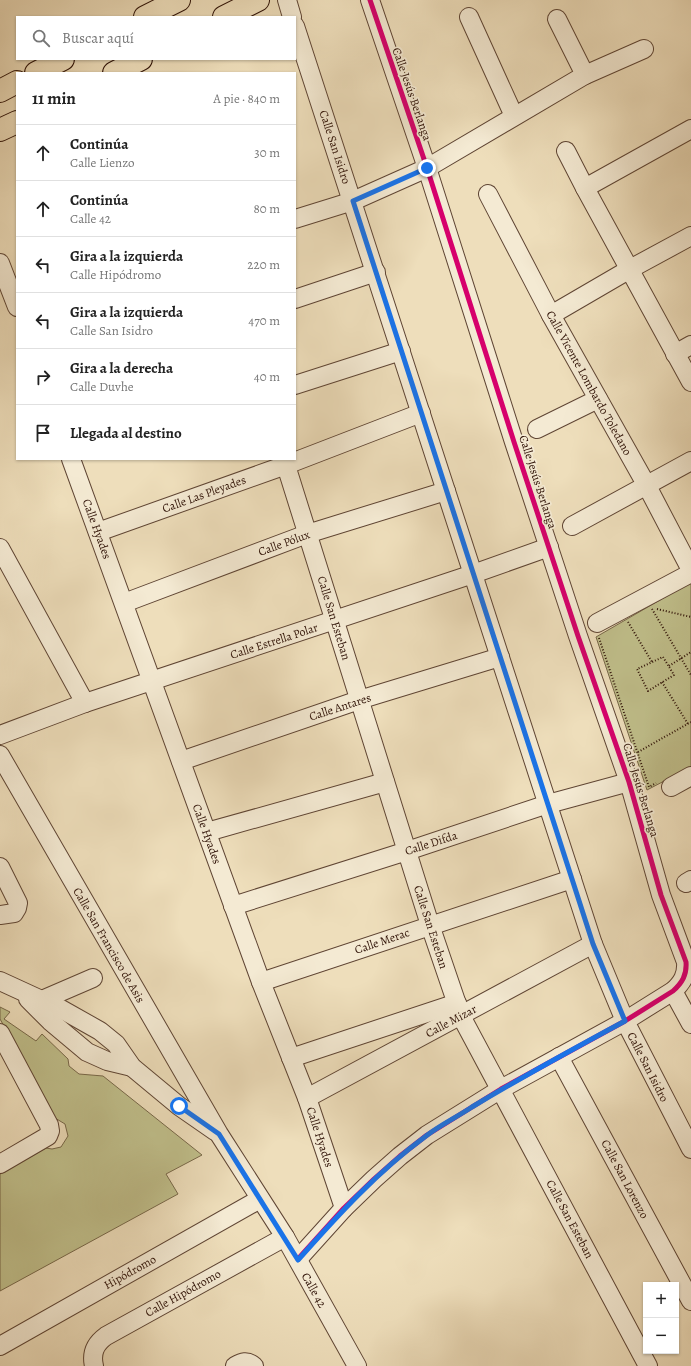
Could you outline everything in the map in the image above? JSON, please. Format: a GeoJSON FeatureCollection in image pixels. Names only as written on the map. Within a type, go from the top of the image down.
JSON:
{"type":"FeatureCollection","features":[{"type":"Feature","properties":{"kind":"highway"},"geometry":{"type":"LineString","coordinates":[[147,16],[179,0]]}},
{"type":"Feature","properties":{"kind":"highway"},"geometry":{"type":"LineString","coordinates":[[226,16],[258,0]]}},
{"type":"Feature","properties":{"kind":"highway"},"geometry":{"type":"LineString","coordinates":[[38,72],[61,60]]}},
{"type":"Feature","properties":{"kind":"highway"},"geometry":{"type":"LineString","coordinates":[[116,72],[139,60]]}},
{"type":"Feature","properties":{"kind":"highway"},"geometry":{"type":"LineString","coordinates":[[0,91],[16,83]]}},
{"type":"Feature","properties":{"kind":"highway"},"geometry":{"type":"LineString","coordinates":[[0,130],[16,122]]}},
{"type":"Feature","properties":{"kind":"street"},"geometry":{"type":"LineString","coordinates":[[286,0],[292,16]]}},
{"type":"Feature","properties":{"kind":"street","name":"Calle Jesús Berlanga"},"geometry":{"type":"LineString","coordinates":[[370,0],[427,168],[514,442],[578,636],[629,782],[662,894],[686,962],[687,970],[684,978],[680,985],[673,991]]}},
{"type":"Feature","properties":{"kind":"street"},"geometry":{"type":"LineString","coordinates":[[469,17],[514,116]]}},
{"type":"Feature","properties":{"kind":"street"},"geometry":{"type":"LineString","coordinates":[[557,19],[585,74]]}},
{"type":"Feature","properties":{"kind":"street","name":"Calle San Isidro"},"geometry":{"type":"LineString","coordinates":[[296,29],[422,413],[593,944],[625,1021],[691,1149]]}},
{"type":"Feature","properties":{"kind":"street"},"geometry":{"type":"LineString","coordinates":[[296,219],[353,201],[427,168],[585,74],[644,49]]}},
{"type":"Feature","properties":{"kind":"street"},"geometry":{"type":"LineString","coordinates":[[585,188],[691,129]]}},
{"type":"Feature","properties":{"kind":"street"},"geometry":{"type":"LineString","coordinates":[[566,151],[630,269],[683,350],[691,382]]}},
{"type":"Feature","properties":{"kind":"street","name":"Calle Vicente Lombardo Toledano"},"geometry":{"type":"LineString","coordinates":[[488,194],[551,315],[647,486],[691,571]]}},
{"type":"Feature","properties":{"kind":"street"},"geometry":{"type":"LineString","coordinates":[[551,315],[630,269],[691,236]]}},
{"type":"Feature","properties":{"kind":"street"},"geometry":{"type":"LineString","coordinates":[[0,263],[16,304]]}},
{"type":"Feature","properties":{"kind":"street"},"geometry":{"type":"LineString","coordinates":[[296,299],[376,272]]}},
{"type":"Feature","properties":{"kind":"street"},"geometry":{"type":"LineString","coordinates":[[296,385],[401,351]]}},
{"type":"Feature","properties":{"kind":"street"},"geometry":{"type":"LineString","coordinates":[[538,429],[598,399]]}},
{"type":"Feature","properties":{"kind":"street","name":"Calle Las Pleyades"},"geometry":{"type":"LineString","coordinates":[[296,458],[422,413]]}},
{"type":"Feature","properties":{"kind":"street","name":"Calle Hyades"},"geometry":{"type":"LineString","coordinates":[[71,460],[261,982],[307,1098],[344,1208]]}},
{"type":"Feature","properties":{"kind":"street"},"geometry":{"type":"LineString","coordinates":[[572,526],[691,461]]}},
{"type":"Feature","properties":{"kind":"street","name":"Calle Las Pleyades"},"geometry":{"type":"LineString","coordinates":[[98,532],[285,462]]}},
{"type":"Feature","properties":{"kind":"street","name":"Calle San Esteban"},"geometry":{"type":"LineString","coordinates":[[285,462],[430,925],[459,1009],[648,1366]]}},
{"type":"Feature","properties":{"kind":"street","name":"Calle Pólux"},"geometry":{"type":"LineString","coordinates":[[124,603],[307,534],[446,491]]}},
{"type":"Feature","properties":{"kind":"street","name":"Calle Estrella Polar"},"geometry":{"type":"LineString","coordinates":[[0,735],[85,703],[335,621],[549,547]]}},
{"type":"Feature","properties":{"kind":"street"},"geometry":{"type":"LineString","coordinates":[[0,548],[85,703]]}},
{"type":"Feature","properties":{"kind":"street"},"geometry":{"type":"LineString","coordinates":[[601,629],[691,571]]}},
{"type":"Feature","properties":{"kind":"street","name":"Calle Antares"},"geometry":{"type":"LineString","coordinates":[[181,761],[359,700],[500,657]]}},
{"type":"Feature","properties":{"kind":"street","name":"Calle San Francisco de Asis"},"geometry":{"type":"LineString","coordinates":[[0,755],[219,1134]]}},
{"type":"Feature","properties":{"kind":"street"},"geometry":{"type":"LineString","coordinates":[[671,787],[691,776]]}},
{"type":"Feature","properties":{"kind":"street"},"geometry":{"type":"LineString","coordinates":[[207,832],[385,782]]}},
{"type":"Feature","properties":{"kind":"street","name":"Calle Difda"},"geometry":{"type":"LineString","coordinates":[[233,906],[407,851],[548,804],[629,782]]}},
{"type":"Feature","properties":{"kind":"street"},"geometry":{"type":"LineString","coordinates":[[0,867],[18,903],[14,913],[0,916]]}},
{"type":"Feature","properties":{"kind":"street","name":"Calle Merac"},"geometry":{"type":"LineString","coordinates":[[261,982],[572,879]]}},
{"type":"Feature","properties":{"kind":"street","name":"Calle Mizar"},"geometry":{"type":"LineString","coordinates":[[307,1098],[459,1009],[593,944]]}},
{"type":"Feature","properties":{"kind":"street"},"geometry":{"type":"LineString","coordinates":[[32,999],[93,978]]}},
{"type":"Feature","properties":{"kind":"street"},"geometry":{"type":"LineString","coordinates":[[0,981],[32,999],[81,1019],[100,1031],[116,1044],[132,1067],[179,1106],[219,1134]]}},
{"type":"Feature","properties":{"kind":"street"},"geometry":{"type":"LineString","coordinates":[[298,1260],[344,1208],[400,1156],[427,1135],[501,1089],[625,1021],[673,991],[691,1024]]}},
{"type":"Feature","properties":{"kind":"street"},"geometry":{"type":"LineString","coordinates":[[32,999],[50,1021],[87,1052],[107,1061],[132,1067]]}},
{"type":"Feature","properties":{"kind":"street","name":"Calle Mizar"},"geometry":{"type":"LineString","coordinates":[[291,1058],[459,1009]]}},
{"type":"Feature","properties":{"kind":"street"},"geometry":{"type":"LineString","coordinates":[[0,1033],[49,1126],[50,1131],[48,1136],[0,1164]]}},
{"type":"Feature","properties":{"kind":"street","name":"Calle San Lorenzo"},"geometry":{"type":"LineString","coordinates":[[559,1057],[691,1301]]}},
{"type":"Feature","properties":{"kind":"street","name":"Calle 42"},"geometry":{"type":"LineString","coordinates":[[219,1134],[285,1238],[357,1366]]}},
{"type":"Feature","properties":{"kind":"street","name":"Hipódromo"},"geometry":{"type":"LineString","coordinates":[[0,1346],[260,1199]]}},
{"type":"Feature","properties":{"kind":"street","name":"Calle Hipódromo"},"geometry":{"type":"LineString","coordinates":[[93,1362],[94,1348],[98,1342],[106,1336],[285,1238]]}},
{"type":"Feature","properties":{"kind":"street"},"geometry":{"type":"LineString","coordinates":[[235,1366],[246,1361],[254,1366]]}},
{"type":"Feature","properties":{"kind":"path"},"geometry":{"type":"LineString","coordinates":[[691,617],[651,608],[691,675]]}},
{"type":"Feature","properties":{"kind":"path"},"geometry":{"type":"LineString","coordinates":[[622,625],[634,618]]}},
{"type":"Feature","properties":{"kind":"path"},"geometry":{"type":"LineString","coordinates":[[628,622],[652,662]]}},
{"type":"Feature","properties":{"kind":"path"},"geometry":{"type":"LineString","coordinates":[[601,629],[599,638],[649,787]]}},
{"type":"Feature","properties":{"kind":"path"},"geometry":{"type":"LineString","coordinates":[[669,666],[691,652]]}},
{"type":"Feature","properties":{"kind":"path"},"geometry":{"type":"LineString","coordinates":[[663,657],[674,675],[648,691],[637,669],[652,662],[663,657]]}},
{"type":"Feature","properties":{"kind":"path"},"geometry":{"type":"LineString","coordinates":[[662,682],[688,724]]}},
{"type":"Feature","properties":{"kind":"path"},"geometry":{"type":"LineString","coordinates":[[637,752],[691,722]]}},
{"type":"Feature","properties":{"kind":"shaded area"},"geometry":{"type":"Polygon","coordinates":[[[691,582],[691,767],[647,790],[596,637],[691,582]]]}},
{"type":"Feature","properties":{"kind":"shaded area"},"geometry":{"type":"Polygon","coordinates":[[[0,1007],[10,1012],[4,1019],[36,1041],[42,1034],[68,1059],[69,1066],[79,1074],[103,1076],[202,1155],[166,1174],[178,1194],[0,1291],[0,1174],[46,1148],[52,1149],[61,1147],[68,1136],[65,1124],[55,1118],[0,1019],[0,1007]]]}},
{"type":"Feature","properties":{"kind":"cycle path"},"geometry":{"type":"LineString","coordinates":[[298,1259],[344,1208],[374,1179],[427,1135],[501,1089],[625,1021],[673,991],[679,985],[686,971],[686,962],[661,895],[629,782],[578,636],[514,442],[427,168],[370,0]]}},
{"type":"Feature","properties":{"kind":"route"},"geometry":{"type":"LineString","coordinates":[[179,1106],[219,1134],[298,1260],[344,1208],[400,1156],[427,1135],[501,1089],[625,1021],[593,944],[353,201],[427,168]]}}]}
